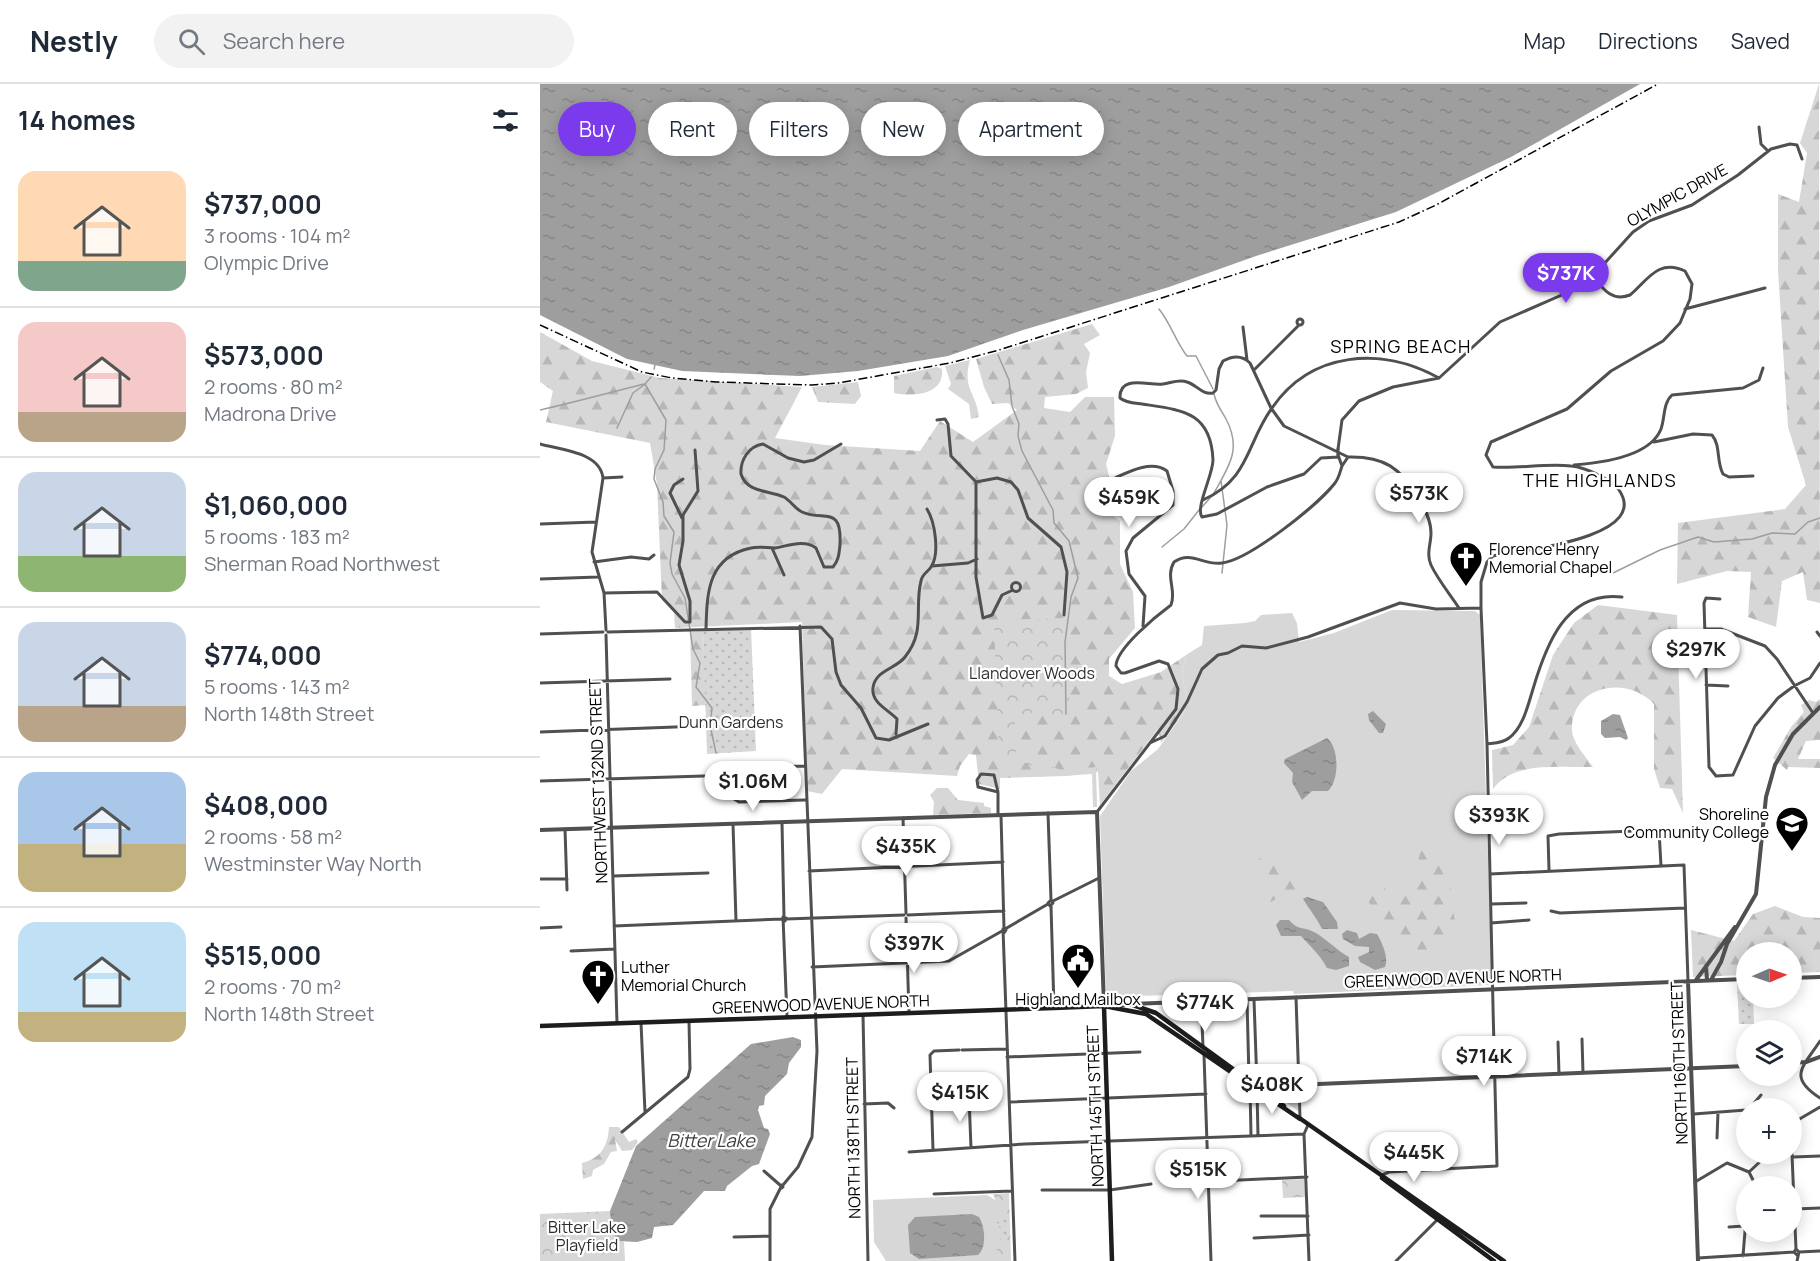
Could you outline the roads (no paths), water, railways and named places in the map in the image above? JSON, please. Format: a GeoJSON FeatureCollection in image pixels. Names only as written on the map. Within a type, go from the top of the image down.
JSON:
{"type":"FeatureCollection","features":[{"type":"Feature","properties":{"kind":"main road","name":"GREENWOOD AVENUE NORTH"},"geometry":{"type":"LineString","coordinates":[[540,1026],[1130,1004]]}},
{"type":"Feature","properties":{"kind":"main road"},"geometry":{"type":"LineString","coordinates":[[1130,1004],[1148,1010],[1203,1046],[1299,1119],[1380,1176],[1388,1185],[1504,1261]]}},
{"type":"Feature","properties":{"kind":"main road","name":"GREENWOOD AVENUE NORTH"},"geometry":{"type":"LineString","coordinates":[[1104,1006],[1140,1012]]}},
{"type":"Feature","properties":{"kind":"main road","name":"NORTH 145TH STREET"},"geometry":{"type":"LineString","coordinates":[[1104,1006],[1112,1261]]}},
{"type":"Feature","properties":{"kind":"main road"},"geometry":{"type":"LineString","coordinates":[[1140,1012],[1156,1019],[1250,1086],[1258,1088]]}},
{"type":"Feature","properties":{"kind":"main road"},"geometry":{"type":"LineString","coordinates":[[1440,1218],[1494,1261]]}},
{"type":"Feature","properties":{"kind":"street"},"geometry":{"type":"LineString","coordinates":[[1759,127],[1761,144],[1768,151],[1790,144],[1799,148],[1802,159]]}},
{"type":"Feature","properties":{"kind":"street","name":"OLYMPIC DRIVE"},"geometry":{"type":"LineString","coordinates":[[1439,378],[1500,322],[1521,310],[1564,294],[1593,276],[1633,232],[1649,221],[1692,205],[1738,175],[1768,151]]}},
{"type":"Feature","properties":{"kind":"street"},"geometry":{"type":"LineString","coordinates":[[1593,276],[1605,292],[1614,297],[1624,297],[1637,289],[1647,276],[1654,272],[1679,268],[1690,277],[1692,284],[1680,323],[1663,341],[1611,371],[1567,409],[1491,442],[1486,455],[1493,467],[1517,469],[1572,466],[1620,458],[1652,442],[1693,434],[1712,435],[1717,441],[1718,462],[1723,474],[1729,477],[1753,476]]}},
{"type":"Feature","properties":{"kind":"street"},"geometry":{"type":"LineString","coordinates":[[1686,309],[1765,288]]}},
{"type":"Feature","properties":{"kind":"street"},"geometry":{"type":"LineString","coordinates":[[1254,370],[1299,325]]}},
{"type":"Feature","properties":{"kind":"street"},"geometry":{"type":"LineString","coordinates":[[1243,327],[1247,360],[1271,408],[1284,426],[1348,457],[1371,459],[1396,467],[1409,481],[1428,516],[1431,533],[1428,554],[1431,565],[1460,608]]}},
{"type":"Feature","properties":{"kind":"street"},"geometry":{"type":"LineString","coordinates":[[1247,360],[1234,357],[1223,361],[1219,369],[1216,390],[1209,394],[1185,381],[1163,384],[1131,382],[1125,384],[1120,393],[1120,398],[1128,402],[1183,411],[1194,416],[1204,426],[1210,441],[1213,468],[1200,516],[1217,514],[1267,487],[1304,474],[1321,458],[1339,456]]}},
{"type":"Feature","properties":{"kind":"street"},"geometry":{"type":"LineString","coordinates":[[1203,500],[1227,488],[1271,408],[1307,374],[1335,360],[1356,358],[1392,362],[1423,369],[1439,378]]}},
{"type":"Feature","properties":{"kind":"street"},"geometry":{"type":"LineString","coordinates":[[1652,442],[1661,428],[1666,403],[1672,395],[1743,388],[1759,380],[1763,368]]}},
{"type":"Feature","properties":{"kind":"street"},"geometry":{"type":"LineString","coordinates":[[1342,466],[1338,449],[1342,420],[1359,401],[1393,387],[1439,378]]}},
{"type":"Feature","properties":{"kind":"street"},"geometry":{"type":"LineString","coordinates":[[937,420],[945,419],[948,424],[953,459],[976,482],[978,588],[983,618],[992,615],[1002,595],[1013,590]]}},
{"type":"Feature","properties":{"kind":"street"},"geometry":{"type":"LineString","coordinates":[[540,444],[588,458],[597,463],[603,478],[622,477]]}},
{"type":"Feature","properties":{"kind":"street"},"geometry":{"type":"LineString","coordinates":[[704,630],[707,590],[716,571],[742,551],[755,547],[812,545],[817,550],[822,565],[831,567],[838,557],[839,527],[828,516],[803,513],[784,498],[748,486],[741,474],[744,458],[754,446],[763,444],[792,460],[810,462],[841,444]]}},
{"type":"Feature","properties":{"kind":"street"},"geometry":{"type":"LineString","coordinates":[[682,519],[688,502],[696,498],[698,491],[694,450]]}},
{"type":"Feature","properties":{"kind":"street"},"geometry":{"type":"LineString","coordinates":[[540,830],[1097,812],[1176,709],[1179,699],[1172,669],[1163,662],[1125,673],[1121,673],[1116,666],[1119,654],[1143,627],[1173,601],[1169,579],[1174,562],[1187,556],[1211,563],[1234,560],[1280,532],[1314,504],[1334,485],[1348,457]]}},
{"type":"Feature","properties":{"kind":"street"},"geometry":{"type":"LineString","coordinates":[[1380,1176],[1389,1172],[1497,1166],[1481,582],[1487,562],[1493,556],[1554,545],[1605,530],[1619,521],[1624,510],[1624,501],[1618,487],[1572,466]]}},
{"type":"Feature","properties":{"kind":"street"},"geometry":{"type":"LineString","coordinates":[[1115,478],[1141,468],[1160,467],[1167,471],[1173,490],[1173,505],[1133,538],[1126,551],[1129,573],[1145,596],[1143,627]]}},
{"type":"Feature","properties":{"kind":"street","name":"NORTHWEST 132ND STREET"},"geometry":{"type":"LineString","coordinates":[[603,478],[596,522],[594,562],[604,593],[606,632],[617,1023]]}},
{"type":"Feature","properties":{"kind":"street"},"geometry":{"type":"LineString","coordinates":[[976,482],[998,478],[1015,486],[1028,518],[1061,547],[1067,572],[1064,615]]}},
{"type":"Feature","properties":{"kind":"street"},"geometry":{"type":"LineString","coordinates":[[604,593],[654,592],[662,595],[689,622],[690,601],[679,570],[683,541],[682,519],[670,492],[674,485],[683,479]]}},
{"type":"Feature","properties":{"kind":"street"},"geometry":{"type":"LineString","coordinates":[[896,736],[899,728],[897,719],[876,700],[873,685],[878,677],[907,655],[920,624],[921,581],[932,566],[936,532],[927,509]]}},
{"type":"Feature","properties":{"kind":"street"},"geometry":{"type":"LineString","coordinates":[[540,524],[596,522]]}},
{"type":"Feature","properties":{"kind":"street"},"geometry":{"type":"LineString","coordinates":[[772,548],[784,575]]}},
{"type":"Feature","properties":{"kind":"street"},"geometry":{"type":"LineString","coordinates":[[594,562],[627,557],[650,559],[654,555]]}},
{"type":"Feature","properties":{"kind":"street"},"geometry":{"type":"LineString","coordinates":[[932,566],[968,563],[977,559]]}},
{"type":"Feature","properties":{"kind":"street"},"geometry":{"type":"LineString","coordinates":[[540,579],[599,577]]}},
{"type":"Feature","properties":{"kind":"street"},"geometry":{"type":"LineString","coordinates":[[1487,744],[1504,741],[1517,729],[1548,644],[1558,626],[1583,602],[1605,596],[1622,597]]}},
{"type":"Feature","properties":{"kind":"street"},"geometry":{"type":"LineString","coordinates":[[1720,599],[1711,596],[1705,600],[1709,767],[1712,773],[1720,777],[1733,775],[1755,726],[1778,698],[1810,678],[1820,663]]}},
{"type":"Feature","properties":{"kind":"street"},"geometry":{"type":"LineString","coordinates":[[1149,744],[1165,736],[1187,702],[1202,669],[1218,655],[1242,646],[1266,648],[1308,637],[1400,603],[1436,609],[1481,608]]}},
{"type":"Feature","properties":{"kind":"street"},"geometry":{"type":"LineString","coordinates":[[770,1261],[771,1205],[781,1186],[798,1167],[813,1137],[817,1051],[805,800],[800,626]]}},
{"type":"Feature","properties":{"kind":"street"},"geometry":{"type":"LineString","coordinates":[[540,634],[821,627],[829,633],[841,685],[861,708],[876,738],[886,741],[928,724]]}},
{"type":"Feature","properties":{"kind":"street"},"geometry":{"type":"LineString","coordinates":[[1705,629],[1721,629],[1765,646],[1777,659],[1813,713]]}},
{"type":"Feature","properties":{"kind":"street"},"geometry":{"type":"LineString","coordinates":[[540,683],[670,679]]}},
{"type":"Feature","properties":{"kind":"street"},"geometry":{"type":"LineString","coordinates":[[1706,685],[1728,686]]}},
{"type":"Feature","properties":{"kind":"street"},"geometry":{"type":"LineString","coordinates":[[1709,980],[1721,962],[1727,944],[1756,894],[1766,797],[1772,773],[1786,744],[1820,707]]}},
{"type":"Feature","properties":{"kind":"street"},"geometry":{"type":"LineString","coordinates":[[540,732],[702,726]]}},
{"type":"Feature","properties":{"kind":"street"},"geometry":{"type":"LineString","coordinates":[[805,766],[736,768],[726,775],[724,787],[728,797],[736,801],[805,800]]}},
{"type":"Feature","properties":{"kind":"street"},"geometry":{"type":"LineString","coordinates":[[998,792],[979,788],[976,782],[979,776],[993,774],[997,780],[998,792],[1003,862],[1007,1058],[1015,1261]]}},
{"type":"Feature","properties":{"kind":"street"},"geometry":{"type":"LineString","coordinates":[[540,781],[704,776]]}},
{"type":"Feature","properties":{"kind":"street","name":"NORTH 145TH STREET"},"geometry":{"type":"LineString","coordinates":[[1097,812],[1104,1006]]}},
{"type":"Feature","properties":{"kind":"street"},"geometry":{"type":"LineString","coordinates":[[1048,813],[1054,1008]]}},
{"type":"Feature","properties":{"kind":"street"},"geometry":{"type":"LineString","coordinates":[[903,818],[909,1013]]}},
{"type":"Feature","properties":{"kind":"street"},"geometry":{"type":"LineString","coordinates":[[782,822],[787,1017]]}},
{"type":"Feature","properties":{"kind":"street"},"geometry":{"type":"LineString","coordinates":[[733,824],[735,921]]}},
{"type":"Feature","properties":{"kind":"street"},"geometry":{"type":"LineString","coordinates":[[565,829],[567,890]]}},
{"type":"Feature","properties":{"kind":"street"},"geometry":{"type":"LineString","coordinates":[[1490,873],[1661,866],[1659,830],[1548,836],[1549,870]]}},
{"type":"Feature","properties":{"kind":"street"},"geometry":{"type":"LineString","coordinates":[[809,871],[1003,862]]}},
{"type":"Feature","properties":{"kind":"street","name":"NORTH 160TH STREET"},"geometry":{"type":"LineString","coordinates":[[1661,866],[1684,865],[1698,1259]]}},
{"type":"Feature","properties":{"kind":"street"},"geometry":{"type":"LineString","coordinates":[[613,876],[708,873]]}},
{"type":"Feature","properties":{"kind":"street"},"geometry":{"type":"LineString","coordinates":[[812,967],[949,961],[1100,878]]}},
{"type":"Feature","properties":{"kind":"street"},"geometry":{"type":"LineString","coordinates":[[540,879],[567,879]]}},
{"type":"Feature","properties":{"kind":"street"},"geometry":{"type":"LineString","coordinates":[[1491,904],[1526,903]]}},
{"type":"Feature","properties":{"kind":"street"},"geometry":{"type":"LineString","coordinates":[[1551,911],[1560,913],[1685,908]]}},
{"type":"Feature","properties":{"kind":"street"},"geometry":{"type":"LineString","coordinates":[[614,926],[1004,911]]}},
{"type":"Feature","properties":{"kind":"street"},"geometry":{"type":"LineString","coordinates":[[1696,981],[1747,913]]}},
{"type":"Feature","properties":{"kind":"street"},"geometry":{"type":"LineString","coordinates":[[1491,923],[1528,920]]}},
{"type":"Feature","properties":{"kind":"street"},"geometry":{"type":"LineString","coordinates":[[540,928],[561,927]]}},
{"type":"Feature","properties":{"kind":"street"},"geometry":{"type":"LineString","coordinates":[[571,951],[615,949]]}},
{"type":"Feature","properties":{"kind":"street"},"geometry":{"type":"LineString","coordinates":[[1706,965],[1709,980]]}},
{"type":"Feature","properties":{"kind":"street"},"geometry":{"type":"LineString","coordinates":[[1802,977],[1820,976]]}},
{"type":"Feature","properties":{"kind":"street","name":"GREENWOOD AVENUE NORTH"},"geometry":{"type":"LineString","coordinates":[[1130,1004],[1736,979]]}},
{"type":"Feature","properties":{"kind":"street"},"geometry":{"type":"LineString","coordinates":[[1296,996],[1299,1119]]}},
{"type":"Feature","properties":{"kind":"street"},"geometry":{"type":"LineString","coordinates":[[1247,998],[1248,1079]]}},
{"type":"Feature","properties":{"kind":"street"},"geometry":{"type":"LineString","coordinates":[[1254,998],[1258,1136]]}},
{"type":"Feature","properties":{"kind":"street"},"geometry":{"type":"LineString","coordinates":[[1201,1000],[1203,1046]]}},
{"type":"Feature","properties":{"kind":"street","name":"GREENWOOD AVENUE NORTH"},"geometry":{"type":"LineString","coordinates":[[1140,1012],[1148,1010],[1161,1001]]}},
{"type":"Feature","properties":{"kind":"street"},"geometry":{"type":"LineString","coordinates":[[1248,1012],[1255,1012]]}},
{"type":"Feature","properties":{"kind":"street","name":"NORTH 138TH STREET"},"geometry":{"type":"LineString","coordinates":[[862,1015],[868,1261]]}},
{"type":"Feature","properties":{"kind":"street"},"geometry":{"type":"LineString","coordinates":[[622,1132],[689,1075],[689,1021]]}},
{"type":"Feature","properties":{"kind":"street"},"geometry":{"type":"LineString","coordinates":[[641,1023],[645,1112]]}},
{"type":"Feature","properties":{"kind":"street"},"geometry":{"type":"LineString","coordinates":[[1582,1039],[1583,1073]]}},
{"type":"Feature","properties":{"kind":"street"},"geometry":{"type":"LineString","coordinates":[[1820,1041],[1806,1062],[1801,1083],[1820,1098]]}},
{"type":"Feature","properties":{"kind":"street"},"geometry":{"type":"LineString","coordinates":[[1558,1042],[1559,1074]]}},
{"type":"Feature","properties":{"kind":"street"},"geometry":{"type":"LineString","coordinates":[[933,1150],[931,1053],[1007,1049]]}},
{"type":"Feature","properties":{"kind":"street"},"geometry":{"type":"LineString","coordinates":[[1007,1058],[1140,1052]]}},
{"type":"Feature","properties":{"kind":"street"},"geometry":{"type":"LineString","coordinates":[[1204,1053],[1211,1261]]}},
{"type":"Feature","properties":{"kind":"street"},"geometry":{"type":"LineString","coordinates":[[1248,1053],[1256,1054]]}},
{"type":"Feature","properties":{"kind":"street"},"geometry":{"type":"LineString","coordinates":[[1802,1062],[1820,1057]]}},
{"type":"Feature","properties":{"kind":"street"},"geometry":{"type":"LineString","coordinates":[[1258,1088],[1736,1067]]}},
{"type":"Feature","properties":{"kind":"street"},"geometry":{"type":"LineString","coordinates":[[930,1085],[943,1084]]}},
{"type":"Feature","properties":{"kind":"street"},"geometry":{"type":"LineString","coordinates":[[1250,1086],[1251,1137]]}},
{"type":"Feature","properties":{"kind":"street"},"geometry":{"type":"LineString","coordinates":[[1009,1102],[1206,1094]]}},
{"type":"Feature","properties":{"kind":"street"},"geometry":{"type":"LineString","coordinates":[[1758,1098],[1761,1095]]}},
{"type":"Feature","properties":{"kind":"street"},"geometry":{"type":"LineString","coordinates":[[969,1096],[971,1148]]}},
{"type":"Feature","properties":{"kind":"street"},"geometry":{"type":"LineString","coordinates":[[864,1104],[888,1103],[894,1108]]}},
{"type":"Feature","properties":{"kind":"street"},"geometry":{"type":"LineString","coordinates":[[1802,1116],[1820,1107]]}},
{"type":"Feature","properties":{"kind":"street"},"geometry":{"type":"LineString","coordinates":[[1694,1113],[1736,1110]]}},
{"type":"Feature","properties":{"kind":"street"},"geometry":{"type":"LineString","coordinates":[[1717,1138],[1718,1112]]}},
{"type":"Feature","properties":{"kind":"street"},"geometry":{"type":"LineString","coordinates":[[1308,1125],[1304,1134],[1309,1261]]}},
{"type":"Feature","properties":{"kind":"street"},"geometry":{"type":"LineString","coordinates":[[909,1152],[1304,1134]]}},
{"type":"Feature","properties":{"kind":"street"},"geometry":{"type":"LineString","coordinates":[[1802,1157],[1820,1156]]}},
{"type":"Feature","properties":{"kind":"street"},"geometry":{"type":"LineString","coordinates":[[1695,1182],[1727,1163],[1749,1172],[1751,1176]]}},
{"type":"Feature","properties":{"kind":"street"},"geometry":{"type":"LineString","coordinates":[[1749,1172],[1758,1164]]}},
{"type":"Feature","properties":{"kind":"street"},"geometry":{"type":"LineString","coordinates":[[764,1171],[781,1186]]}},
{"type":"Feature","properties":{"kind":"street"},"geometry":{"type":"LineString","coordinates":[[1178,1183],[1307,1177]]}},
{"type":"Feature","properties":{"kind":"street"},"geometry":{"type":"LineString","coordinates":[[1042,1190],[1110,1190],[1151,1184]]}},
{"type":"Feature","properties":{"kind":"street"},"geometry":{"type":"LineString","coordinates":[[933,1194],[1012,1191]]}},
{"type":"Feature","properties":{"kind":"street"},"geometry":{"type":"LineString","coordinates":[[1802,1209],[1820,1208]]}},
{"type":"Feature","properties":{"kind":"street"},"geometry":{"type":"LineString","coordinates":[[1261,1216],[1308,1216]]}},
{"type":"Feature","properties":{"kind":"street"},"geometry":{"type":"LineString","coordinates":[[1396,1261],[1440,1218]]}},
{"type":"Feature","properties":{"kind":"street"},"geometry":{"type":"LineString","coordinates":[[1730,1227],[1736,1227]]}},
{"type":"Feature","properties":{"kind":"street"},"geometry":{"type":"LineString","coordinates":[[1254,1238],[1309,1235]]}},
{"type":"Feature","properties":{"kind":"street"},"geometry":{"type":"LineString","coordinates":[[734,1238],[770,1236]]}},
{"type":"Feature","properties":{"kind":"street"},"geometry":{"type":"LineString","coordinates":[[1743,1256],[1744,1242]]}},
{"type":"Feature","properties":{"kind":"street"},"geometry":{"type":"LineString","coordinates":[[1796,1242],[1797,1261]]}},
{"type":"Feature","properties":{"kind":"street"},"geometry":{"type":"LineString","coordinates":[[1698,1259],[1820,1251]]}},
{"type":"Feature","properties":{"kind":"water"},"geometry":{"type":"Polygon","coordinates":[[[540,84],[1640,84],[1511,157],[1396,212],[1256,256],[1169,287],[1023,330],[948,356],[858,371],[800,376],[682,371],[627,359],[540,315],[540,84]]]}},
{"type":"Feature","properties":{"kind":"water"},"geometry":{"type":"Polygon","coordinates":[[[1373,711],[1386,724],[1383,733],[1379,733],[1369,720],[1368,714],[1373,711]]]}},
{"type":"Feature","properties":{"kind":"water"},"geometry":{"type":"Polygon","coordinates":[[[1613,714],[1620,715],[1628,738],[1626,740],[1620,737],[1605,738],[1601,734],[1601,721],[1613,714]]]}},
{"type":"Feature","properties":{"kind":"water"},"geometry":{"type":"Polygon","coordinates":[[[1327,738],[1336,756],[1335,779],[1328,791],[1312,791],[1302,800],[1292,782],[1293,773],[1284,763],[1285,759],[1327,738]]]}},
{"type":"Feature","properties":{"kind":"water"},"geometry":{"type":"Polygon","coordinates":[[[1307,897],[1323,902],[1337,922],[1338,929],[1322,929],[1303,899],[1307,897]]]}},
{"type":"Feature","properties":{"kind":"water"},"geometry":{"type":"Polygon","coordinates":[[[1280,920],[1289,920],[1298,927],[1319,935],[1349,957],[1349,966],[1336,970],[1327,968],[1301,936],[1281,936],[1276,925],[1280,920]]]}},
{"type":"Feature","properties":{"kind":"water"},"geometry":{"type":"Polygon","coordinates":[[[1347,930],[1357,933],[1359,939],[1370,933],[1377,934],[1386,955],[1385,967],[1375,970],[1360,962],[1358,957],[1369,952],[1369,947],[1355,946],[1343,939],[1342,934],[1347,930]]]}},
{"type":"Feature","properties":{"kind":"water","name":"Bitter Lake"},"geometry":{"type":"Polygon","coordinates":[[[793,1037],[801,1040],[801,1047],[789,1063],[787,1074],[765,1096],[764,1105],[759,1106],[758,1110],[764,1128],[768,1129],[770,1134],[759,1164],[752,1166],[727,1186],[725,1191],[704,1191],[673,1225],[654,1227],[652,1238],[637,1242],[618,1241],[611,1230],[610,1211],[636,1146],[751,1044],[793,1037]]]}},
{"type":"Feature","properties":{"kind":"water"},"geometry":{"type":"Polygon","coordinates":[[[972,1214],[979,1217],[984,1231],[983,1247],[978,1255],[919,1259],[910,1253],[908,1225],[915,1217],[972,1214]]]}},
{"type":"Feature","properties":{"kind":"waterway"},"geometry":{"type":"LineString","coordinates":[[1159,309],[1187,356],[1196,356],[1213,389]]}},
{"type":"Feature","properties":{"kind":"waterway"},"geometry":{"type":"LineString","coordinates":[[998,355],[1009,380],[1012,406],[1019,424],[1018,436],[1022,451],[1053,510],[1054,523],[1069,541],[1078,578],[1071,597],[1065,642],[1066,714]]}},
{"type":"Feature","properties":{"kind":"waterway"},"geometry":{"type":"LineString","coordinates":[[654,369],[655,365]]}},
{"type":"Feature","properties":{"kind":"waterway"},"geometry":{"type":"LineString","coordinates":[[651,377],[645,384],[666,420],[664,450],[655,469],[654,479],[663,502],[664,516],[674,532],[670,563],[672,574],[685,598],[693,649],[700,663],[696,687],[712,708],[710,725],[716,753]]}},
{"type":"Feature","properties":{"kind":"waterway"},"geometry":{"type":"LineString","coordinates":[[540,410],[644,384]]}},
{"type":"Feature","properties":{"kind":"waterway"},"geometry":{"type":"LineString","coordinates":[[617,428],[633,393],[644,385]]}},
{"type":"Feature","properties":{"kind":"waterway"},"geometry":{"type":"LineString","coordinates":[[1214,394],[1233,439],[1229,466],[1214,493]]}},
{"type":"Feature","properties":{"kind":"waterway"},"geometry":{"type":"LineString","coordinates":[[1221,481],[1227,525],[1222,573]]}},
{"type":"Feature","properties":{"kind":"waterway"},"geometry":{"type":"LineString","coordinates":[[1202,507],[1211,497]]}},
{"type":"Feature","properties":{"kind":"waterway"},"geometry":{"type":"LineString","coordinates":[[1162,547],[1184,529],[1199,510]]}},
{"type":"Feature","properties":{"kind":"waterway"},"geometry":{"type":"LineString","coordinates":[[1613,573],[1660,550],[1698,537],[1714,542],[1752,539],[1772,533],[1795,534],[1808,522],[1820,518]]}},
{"type":"Feature","properties":{"kind":"railway"},"geometry":{"type":"LineString","coordinates":[[540,325],[642,372],[672,378],[812,385],[838,383],[950,363],[999,350],[1399,222],[1436,205],[1658,84]]}},
{"type":"Feature","properties":{"kind":"place","name":"Florence Henry Memorial Chapel"},"geometry":{"type":"Point","coordinates":[1466,587]}},
{"type":"Feature","properties":{"kind":"place","name":"Shoreline Community College"},"geometry":{"type":"Point","coordinates":[1792,852]}},
{"type":"Feature","properties":{"kind":"place","name":"Highland Mailbox"},"geometry":{"type":"Point","coordinates":[1078,989]}},
{"type":"Feature","properties":{"kind":"place","name":"Luther Memorial Church"},"geometry":{"type":"Point","coordinates":[598,1005]}},
{"type":"Feature","properties":{"kind":"district","name":"SPRING BEACH"},"geometry":{"type":"Point","coordinates":[1401,347]}},
{"type":"Feature","properties":{"kind":"district","name":"THE HIGHLANDS"},"geometry":{"type":"Point","coordinates":[1600,481]}},
{"type":"Feature","properties":{"kind":"park label","name":"Llandover Woods"},"geometry":{"type":"Point","coordinates":[1032,673]}},
{"type":"Feature","properties":{"kind":"park label","name":"Dunn Gardens"},"geometry":{"type":"Point","coordinates":[731,722]}},
{"type":"Feature","properties":{"kind":"park label","name":"Bitter Lake Playfield"},"geometry":{"type":"Point","coordinates":[587,1236]}}]}
